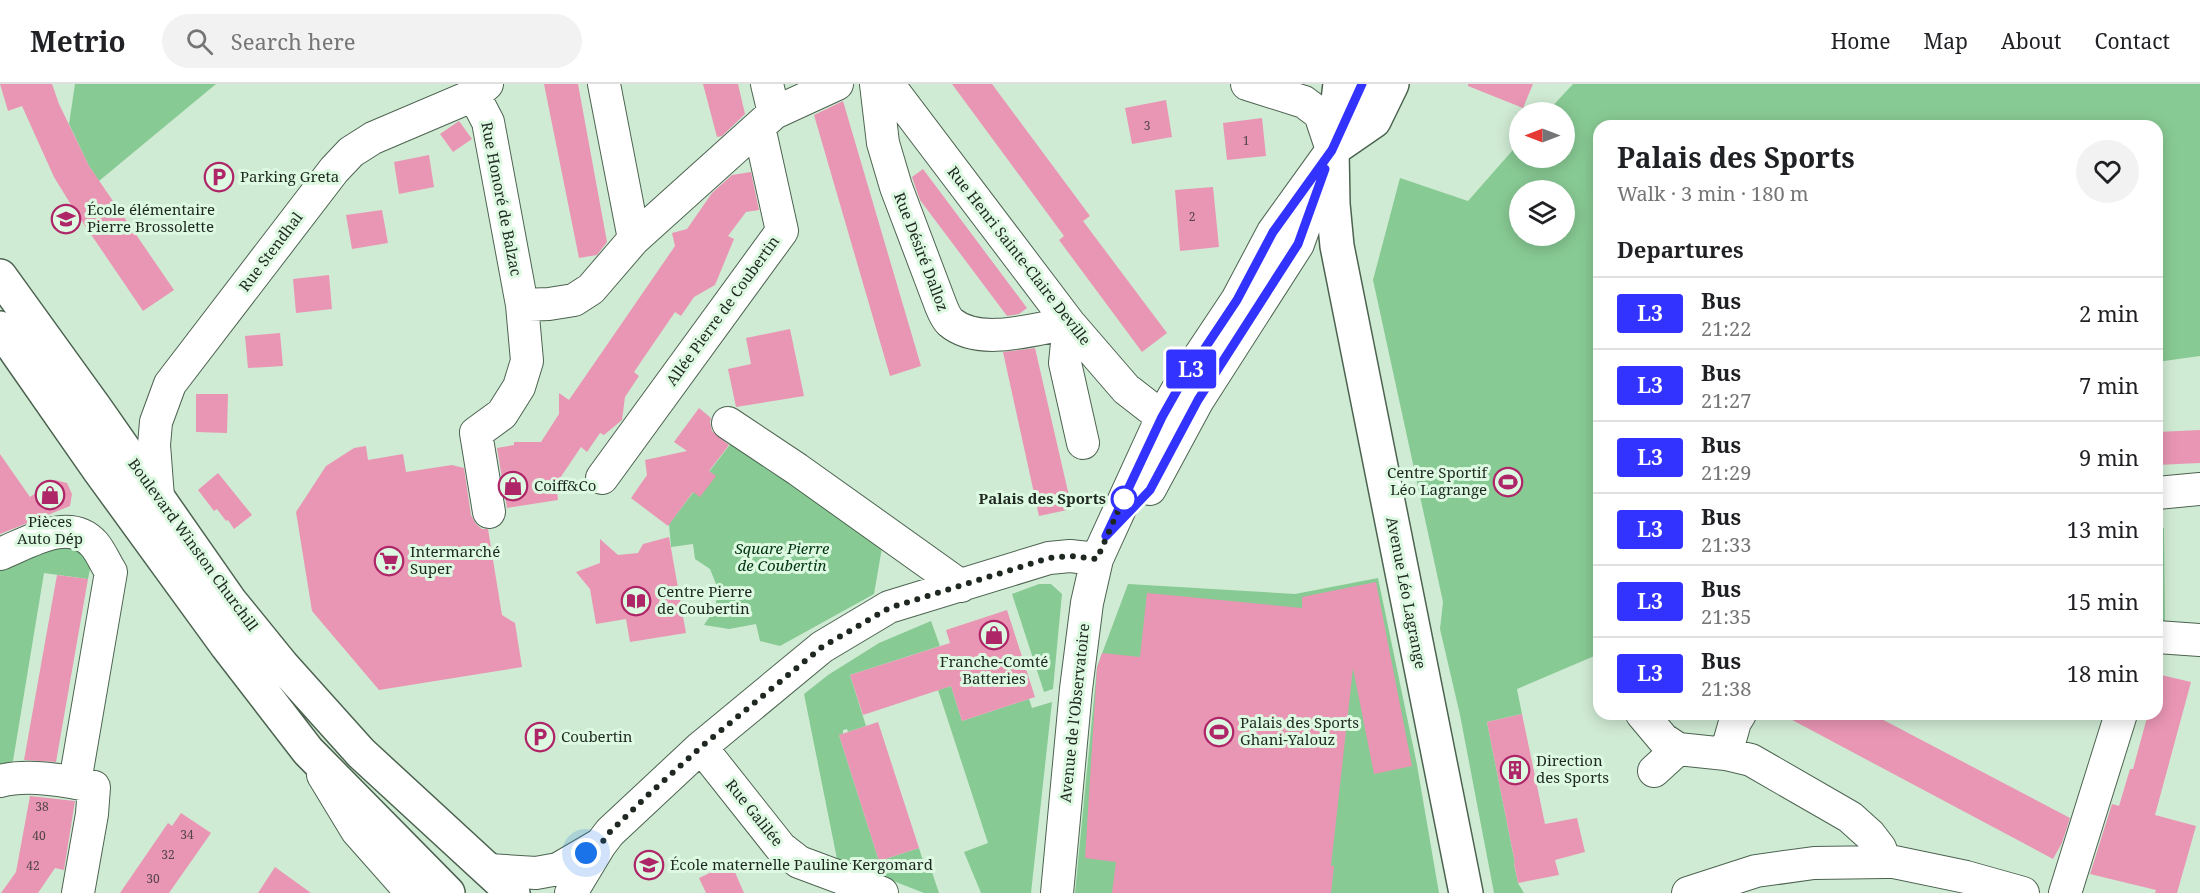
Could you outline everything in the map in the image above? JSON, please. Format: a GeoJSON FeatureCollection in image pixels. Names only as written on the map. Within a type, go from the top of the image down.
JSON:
{"type":"FeatureCollection","features":[{"type":"Feature","properties":{"kind":"main road","name":"Avenue Léo Lagrange"},"geometry":{"type":"LineString","coordinates":[[1340,84],[1332,150],[1333,204],[1337,246],[1466,893]]}},
{"type":"Feature","properties":{"kind":"main road"},"geometry":{"type":"LineString","coordinates":[[1332,150],[1374,121],[1392,84]]}},
{"type":"Feature","properties":{"kind":"main road","name":"Boulevard Winston Churchill"},"geometry":{"type":"LineString","coordinates":[[0,276],[230,601],[282,665],[361,753],[513,893]]}},
{"type":"Feature","properties":{"kind":"main road"},"geometry":{"type":"LineString","coordinates":[[0,328],[99,470],[227,646],[308,751],[448,893]]}},
{"type":"Feature","properties":{"kind":"street"},"geometry":{"type":"LineString","coordinates":[[604,84],[634,239]]}},
{"type":"Feature","properties":{"kind":"street"},"geometry":{"type":"LineString","coordinates":[[522,305],[574,300],[591,289],[634,239],[767,108],[837,84]]}},
{"type":"Feature","properties":{"kind":"street","name":"Rue Désiré Dalloz"},"geometry":{"type":"LineString","coordinates":[[876,84],[883,143],[896,187],[941,306],[949,321],[968,332],[988,336],[1069,323]]}},
{"type":"Feature","properties":{"kind":"street","name":"Rue Henri Sainte-Claire Deville"},"geometry":{"type":"LineString","coordinates":[[888,84],[1069,323],[1126,390],[1162,417]]}},
{"type":"Feature","properties":{"kind":"street"},"geometry":{"type":"LineString","coordinates":[[1247,84],[1304,102],[1320,114],[1332,150]]}},
{"type":"Feature","properties":{"kind":"street"},"geometry":{"type":"LineString","coordinates":[[571,893],[600,845],[641,802],[701,747],[822,647],[889,608],[1049,558],[1070,556],[1102,548],[1150,490],[1198,400],[1298,244],[1332,150],[1362,84]]}},
{"type":"Feature","properties":{"kind":"street","name":"Rue Stendhal"},"geometry":{"type":"LineString","coordinates":[[158,497],[154,445],[156,422],[170,384],[334,170],[351,152],[373,138],[480,89]]}},
{"type":"Feature","properties":{"kind":"street","name":"Rue Honoré de Balzac"},"geometry":{"type":"LineString","coordinates":[[480,89],[522,305],[527,361],[519,387],[502,414],[476,433],[489,512]]}},
{"type":"Feature","properties":{"kind":"street","name":"Allée Pierre de Coubertin"},"geometry":{"type":"LineString","coordinates":[[602,478],[782,231],[767,108]]}},
{"type":"Feature","properties":{"kind":"street","name":"Avenue de l'Observatoire"},"geometry":{"type":"LineString","coordinates":[[1057,893],[1076,689],[1087,603],[1102,548],[1162,417],[1179,387],[1237,300],[1273,232],[1332,150]]}},
{"type":"Feature","properties":{"kind":"street"},"geometry":{"type":"LineString","coordinates":[[1069,323],[1065,363],[1083,443]]}},
{"type":"Feature","properties":{"kind":"street"},"geometry":{"type":"LineString","coordinates":[[728,423],[797,469],[961,586]]}},
{"type":"Feature","properties":{"kind":"street"},"geometry":{"type":"LineString","coordinates":[[2163,492],[2200,489]]}},
{"type":"Feature","properties":{"kind":"street"},"geometry":{"type":"LineString","coordinates":[[0,554],[54,532],[71,531],[82,534],[94,544],[111,572],[75,782]]}},
{"type":"Feature","properties":{"kind":"street"},"geometry":{"type":"LineString","coordinates":[[2163,638],[2200,640]]}},
{"type":"Feature","properties":{"kind":"street"},"geometry":{"type":"LineString","coordinates":[[1647,720],[1663,740],[1678,749],[1726,754],[1751,760],[1850,817],[1870,835],[1880,848],[1885,862]]}},
{"type":"Feature","properties":{"kind":"street"},"geometry":{"type":"LineString","coordinates":[[1726,754],[1736,720]]}},
{"type":"Feature","properties":{"kind":"street"},"geometry":{"type":"LineString","coordinates":[[2065,893],[2119,720]]}},
{"type":"Feature","properties":{"kind":"street","name":"Rue Galilée"},"geometry":{"type":"LineString","coordinates":[[701,747],[781,848],[799,862],[882,893]]}},
{"type":"Feature","properties":{"kind":"street"},"geometry":{"type":"LineString","coordinates":[[1654,771],[1678,749]]}},
{"type":"Feature","properties":{"kind":"street"},"geometry":{"type":"LineString","coordinates":[[308,751],[357,831],[412,893]]}},
{"type":"Feature","properties":{"kind":"street"},"geometry":{"type":"LineString","coordinates":[[0,781],[12,778],[75,782],[94,787],[92,814],[78,893]]}},
{"type":"Feature","properties":{"kind":"street"},"geometry":{"type":"LineString","coordinates":[[489,870],[536,873],[558,869],[600,845]]}},
{"type":"Feature","properties":{"kind":"street"},"geometry":{"type":"LineString","coordinates":[[1688,893],[1756,871],[1814,863],[1885,862],[1966,877],[2023,893]]}},
{"type":"Feature","properties":{"kind":"green space"},"geometry":{"type":"Polygon","coordinates":[[[75,84],[216,84],[99,181],[89,166],[69,124],[75,84]]]}},
{"type":"Feature","properties":{"kind":"green space","name":"Centre Sportif Léo Lagrange"},"geometry":{"type":"Polygon","coordinates":[[[1573,84],[2200,84],[2200,356],[2163,361],[2163,120],[1593,120],[1593,657],[1517,689],[1522,714],[1487,722],[1518,883],[1524,893],[1494,893],[1460,715],[1440,629],[1443,602],[1373,280],[1400,178],[1468,201],[1509,154],[1509,168],[1575,168],[1575,102],[1556,102],[1573,84]]]}},
{"type":"Feature","properties":{"kind":"green space","name":"Square Pierre de Coubertin"},"geometry":{"type":"Polygon","coordinates":[[[735,438],[883,542],[874,594],[780,646],[760,641],[756,624],[729,629],[704,625],[715,609],[718,589],[710,569],[695,559],[693,544],[671,547],[669,524],[735,438]]]}},
{"type":"Feature","properties":{"kind":"green space"},"geometry":{"type":"Polygon","coordinates":[[[2163,528],[2164,528],[2165,629],[2163,628],[2163,528]]]}},
{"type":"Feature","properties":{"kind":"green space"},"geometry":{"type":"Polygon","coordinates":[[[61,543],[78,547],[91,564],[88,579],[44,573],[13,761],[0,767],[0,569],[61,543]]]}},
{"type":"Feature","properties":{"kind":"green space","name":"Palais des Sports Ghani-Yalouz"},"geometry":{"type":"Polygon","coordinates":[[[1378,578],[1417,765],[1439,893],[1075,893],[1097,667],[1128,584],[1295,594],[1378,578]]]}},
{"type":"Feature","properties":{"kind":"green space"},"geometry":{"type":"Polygon","coordinates":[[[1039,584],[1051,584],[1062,594],[1053,689],[1044,692],[1012,594],[1039,584]]]}},
{"type":"Feature","properties":{"kind":"green space"},"geometry":{"type":"Polygon","coordinates":[[[931,621],[940,646],[850,675],[866,726],[848,732],[847,729],[843,730],[843,734],[839,735],[879,861],[919,848],[924,864],[929,863],[939,893],[924,893],[837,859],[804,694],[828,675],[879,643],[931,621]]]}},
{"type":"Feature","properties":{"kind":"green space"},"geometry":{"type":"Polygon","coordinates":[[[951,686],[962,721],[1029,699],[1032,708],[1052,702],[1031,893],[981,893],[964,852],[988,843],[938,690],[951,686]]]}},
{"type":"Feature","properties":{"kind":"building"},"geometry":{"type":"Polygon","coordinates":[[[0,84],[52,84],[59,104],[89,166],[174,290],[143,311],[54,177],[22,106],[8,111],[0,84]]]}},
{"type":"Feature","properties":{"kind":"building"},"geometry":{"type":"Polygon","coordinates":[[[544,84],[578,84],[607,242],[597,255],[579,258],[544,84]]]}},
{"type":"Feature","properties":{"kind":"building"},"geometry":{"type":"Polygon","coordinates":[[[703,84],[738,84],[745,114],[722,136],[717,137],[703,84]]]}},
{"type":"Feature","properties":{"kind":"building"},"geometry":{"type":"Polygon","coordinates":[[[952,84],[992,84],[1090,216],[1083,221],[1167,333],[1142,352],[1059,240],[1064,236],[952,84]]]}},
{"type":"Feature","properties":{"kind":"building"},"geometry":{"type":"Polygon","coordinates":[[[1468,84],[1533,84],[1526,102],[1509,102],[1468,86],[1468,84]]]}},
{"type":"Feature","properties":{"kind":"building"},"geometry":{"type":"Polygon","coordinates":[[[1166,100],[1172,137],[1132,144],[1125,108],[1166,100]]]}},
{"type":"Feature","properties":{"kind":"building"},"geometry":{"type":"Polygon","coordinates":[[[843,101],[921,366],[890,376],[814,115],[843,101]]]}},
{"type":"Feature","properties":{"kind":"building"},"geometry":{"type":"Polygon","coordinates":[[[1262,118],[1266,156],[1227,160],[1223,123],[1262,118]]]}},
{"type":"Feature","properties":{"kind":"building"},"geometry":{"type":"Polygon","coordinates":[[[459,121],[472,139],[453,152],[440,134],[459,121]]]}},
{"type":"Feature","properties":{"kind":"building"},"geometry":{"type":"Polygon","coordinates":[[[429,155],[434,187],[399,194],[394,162],[429,155]]]}},
{"type":"Feature","properties":{"kind":"building"},"geometry":{"type":"Polygon","coordinates":[[[923,169],[1027,308],[1019,314],[1007,316],[920,200],[912,177],[923,169]]]}},
{"type":"Feature","properties":{"kind":"building"},"geometry":{"type":"Polygon","coordinates":[[[751,172],[759,210],[746,212],[728,236],[734,239],[715,285],[694,297],[681,316],[675,312],[634,372],[639,376],[625,397],[622,420],[604,435],[600,433],[587,452],[581,447],[556,484],[558,500],[507,508],[497,448],[514,445],[514,442],[541,442],[559,414],[559,393],[569,400],[675,246],[672,233],[687,229],[712,193],[732,175],[751,172]]]}},
{"type":"Feature","properties":{"kind":"building"},"geometry":{"type":"Polygon","coordinates":[[[1213,187],[1219,247],[1180,251],[1175,190],[1213,187]]]}},
{"type":"Feature","properties":{"kind":"building"},"geometry":{"type":"Polygon","coordinates":[[[382,210],[388,243],[352,249],[346,215],[382,210]]]}},
{"type":"Feature","properties":{"kind":"building"},"geometry":{"type":"Polygon","coordinates":[[[329,275],[332,309],[296,313],[293,279],[329,275]]]}},
{"type":"Feature","properties":{"kind":"building"},"geometry":{"type":"Polygon","coordinates":[[[790,329],[804,396],[736,407],[728,369],[751,364],[746,338],[790,329]]]}},
{"type":"Feature","properties":{"kind":"building"},"geometry":{"type":"Polygon","coordinates":[[[280,333],[283,366],[248,368],[245,336],[280,333]]]}},
{"type":"Feature","properties":{"kind":"building"},"geometry":{"type":"Polygon","coordinates":[[[1035,348],[1072,509],[1039,516],[1003,352],[1035,348]]]}},
{"type":"Feature","properties":{"kind":"building"},"geometry":{"type":"Polygon","coordinates":[[[196,394],[228,394],[227,433],[196,432],[196,394]]]}},
{"type":"Feature","properties":{"kind":"building"},"geometry":{"type":"Polygon","coordinates":[[[699,408],[711,418],[712,431],[729,445],[709,471],[716,476],[700,497],[693,492],[668,526],[631,498],[647,475],[645,460],[687,451],[674,442],[699,408]]]}},
{"type":"Feature","properties":{"kind":"building"},"geometry":{"type":"Polygon","coordinates":[[[2200,430],[2200,463],[2163,465],[2163,432],[2200,430]]]}},
{"type":"Feature","properties":{"kind":"building","name":"Intermarché Super"},"geometry":{"type":"Polygon","coordinates":[[[366,446],[368,460],[403,454],[406,472],[452,465],[464,468],[471,515],[482,529],[488,529],[502,615],[515,623],[522,667],[379,690],[312,611],[296,512],[326,466],[354,448],[366,446]]]}},
{"type":"Feature","properties":{"kind":"building"},"geometry":{"type":"Polygon","coordinates":[[[0,454],[30,497],[55,480],[67,483],[72,494],[70,506],[0,534],[0,454]]]}},
{"type":"Feature","properties":{"kind":"building"},"geometry":{"type":"Polygon","coordinates":[[[218,473],[252,515],[234,529],[217,509],[214,511],[198,490],[218,473]]]}},
{"type":"Feature","properties":{"kind":"building","name":"Centre Pierre de Coubertin"},"geometry":{"type":"Polygon","coordinates":[[[669,537],[686,633],[630,642],[626,619],[596,624],[590,589],[576,572],[600,563],[600,539],[618,555],[638,553],[643,544],[669,537]]]}},
{"type":"Feature","properties":{"kind":"building"},"geometry":{"type":"Polygon","coordinates":[[[57,575],[88,579],[56,762],[24,760],[57,575]]]}},
{"type":"Feature","properties":{"kind":"building","name":"Palais des Sports Ghani-Yalouz"},"geometry":{"type":"Polygon","coordinates":[[[1376,582],[1412,766],[1374,774],[1353,668],[1331,866],[1334,866],[1331,893],[1112,893],[1116,862],[1085,858],[1097,668],[1102,653],[1140,657],[1147,593],[1302,608],[1302,597],[1376,582]]]}},
{"type":"Feature","properties":{"kind":"building"},"geometry":{"type":"Polygon","coordinates":[[[1007,610],[1035,697],[962,721],[951,686],[863,715],[850,675],[950,643],[946,630],[1007,610]]]}},
{"type":"Feature","properties":{"kind":"building"},"geometry":{"type":"Polygon","coordinates":[[[2163,675],[2191,682],[2155,815],[2196,826],[2177,893],[2155,893],[2156,890],[2090,874],[2112,804],[2119,806],[2130,769],[2133,769],[2146,720],[2163,720],[2163,675]]]}},
{"type":"Feature","properties":{"kind":"building","name":"Direction des Sports"},"geometry":{"type":"Polygon","coordinates":[[[1522,714],[1545,824],[1577,818],[1585,852],[1555,860],[1559,875],[1518,883],[1487,722],[1522,714]]]}},
{"type":"Feature","properties":{"kind":"building"},"geometry":{"type":"Polygon","coordinates":[[[1792,720],[1883,720],[2070,818],[2062,843],[2053,859],[1792,720]]]}},
{"type":"Feature","properties":{"kind":"building"},"geometry":{"type":"Polygon","coordinates":[[[878,722],[919,848],[879,861],[839,735],[878,722]]]}},
{"type":"Feature","properties":{"kind":"building"},"geometry":{"type":"Polygon","coordinates":[[[30,796],[75,801],[64,870],[55,868],[38,893],[1,893],[16,872],[30,796]]]}},
{"type":"Feature","properties":{"kind":"building"},"geometry":{"type":"Polygon","coordinates":[[[181,813],[211,833],[169,893],[120,893],[168,823],[172,826],[181,813]]]}},
{"type":"Feature","properties":{"kind":"building"},"geometry":{"type":"Polygon","coordinates":[[[731,863],[744,893],[706,893],[699,878],[731,863]]]}},
{"type":"Feature","properties":{"kind":"building"},"geometry":{"type":"Polygon","coordinates":[[[275,867],[311,893],[258,893],[275,867]]]}},
{"type":"Feature","properties":{"kind":"bus line","name":"L3"},"geometry":{"type":"LineString","coordinates":[[1325,169],[1298,244],[1198,400],[1150,490],[1106,536],[1162,417],[1179,387],[1237,300],[1273,232],[1332,150],[1362,84]]}},
{"type":"Feature","properties":{"kind":"place","name":"Parking Greta"},"geometry":{"type":"Point","coordinates":[219,177]}},
{"type":"Feature","properties":{"kind":"place","name":"École élémentaire Pierre Brossolette"},"geometry":{"type":"Point","coordinates":[66,219]}},
{"type":"Feature","properties":{"kind":"place","name":"Centre Sportif Léo Lagrange"},"geometry":{"type":"Point","coordinates":[1508,482]}},
{"type":"Feature","properties":{"kind":"place","name":"Coiff&Co"},"geometry":{"type":"Point","coordinates":[513,486]}},
{"type":"Feature","properties":{"kind":"place","name":"Pièces Auto Dép"},"geometry":{"type":"Point","coordinates":[50,495]}},
{"type":"Feature","properties":{"kind":"place","name":"Palais des Sports"},"geometry":{"type":"Point","coordinates":[1124,499]}},
{"type":"Feature","properties":{"kind":"place","name":"Intermarché Super"},"geometry":{"type":"Point","coordinates":[389,561]}},
{"type":"Feature","properties":{"kind":"place","name":"Centre Pierre de Coubertin"},"geometry":{"type":"Point","coordinates":[636,601]}},
{"type":"Feature","properties":{"kind":"place","name":"Franche-Comté Batteries"},"geometry":{"type":"Point","coordinates":[994,635]}},
{"type":"Feature","properties":{"kind":"place","name":"Palais des Sports Ghani-Yalouz"},"geometry":{"type":"Point","coordinates":[1219,732]}},
{"type":"Feature","properties":{"kind":"place","name":"Coubertin"},"geometry":{"type":"Point","coordinates":[540,737]}},
{"type":"Feature","properties":{"kind":"place","name":"Direction des Sports"},"geometry":{"type":"Point","coordinates":[1515,770]}},
{"type":"Feature","properties":{"kind":"place","name":"École maternelle Pauline Kergomard"},"geometry":{"type":"Point","coordinates":[649,865]}},
{"type":"Feature","properties":{"kind":"route"},"geometry":{"type":"LineString","coordinates":[[586,853],[600,845],[649,794],[701,747],[822,647],[889,608],[1049,558],[1070,556],[1097,559],[1125,495],[1124,499]]}}]}
